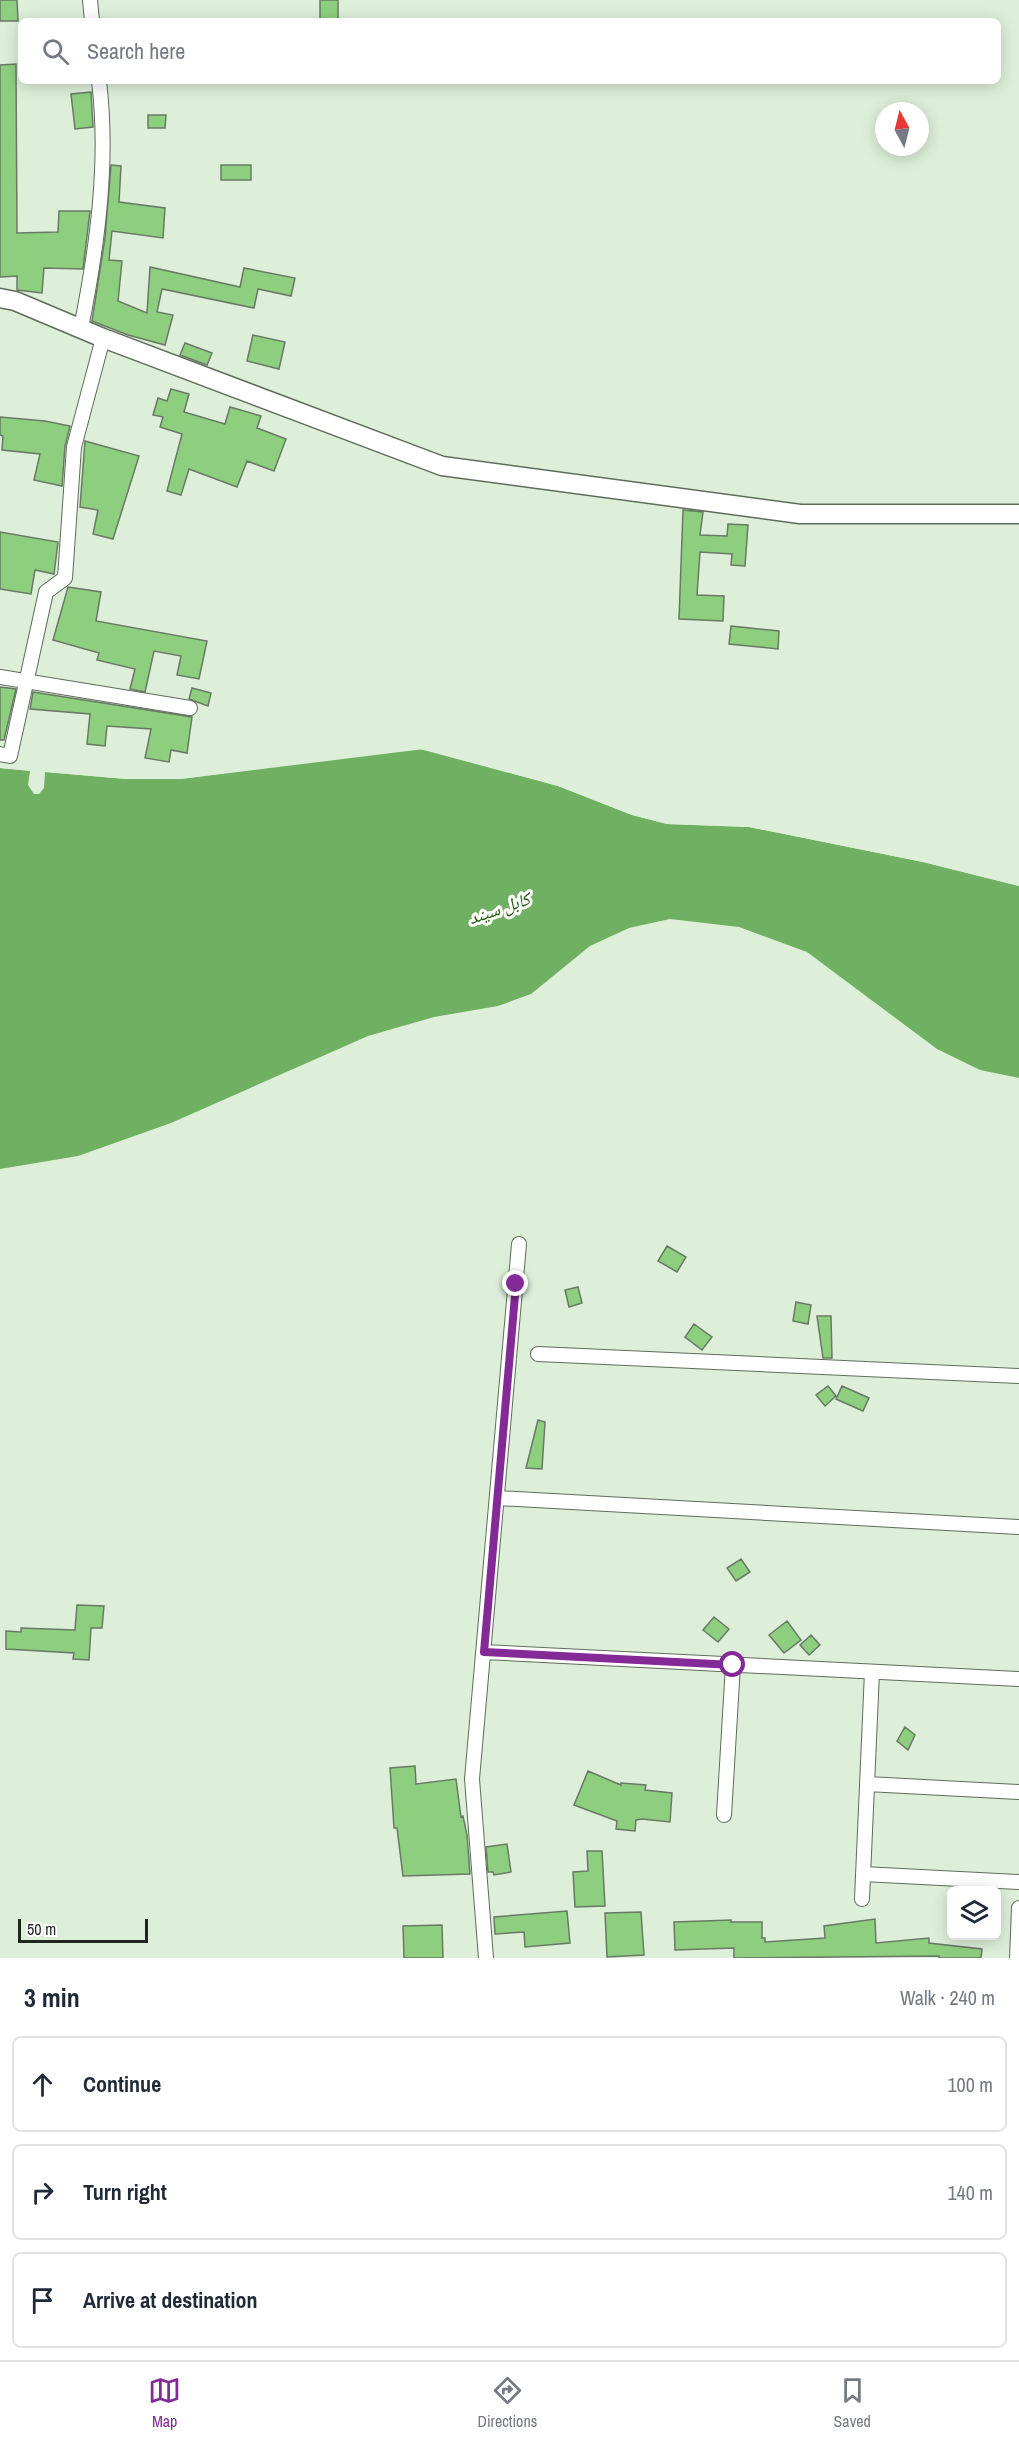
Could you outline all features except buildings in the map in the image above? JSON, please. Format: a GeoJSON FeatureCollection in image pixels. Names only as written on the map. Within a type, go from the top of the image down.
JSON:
{"type":"FeatureCollection","features":[{"type":"Feature","properties":{"kind":"street"},"geometry":{"type":"LineString","coordinates":[[90,0],[93,18]]}},
{"type":"Feature","properties":{"kind":"street"},"geometry":{"type":"LineString","coordinates":[[81,328],[92,274],[99,217],[103,111],[99,84]]}},
{"type":"Feature","properties":{"kind":"street"},"geometry":{"type":"LineString","coordinates":[[0,298],[15,301],[103,338],[442,466],[800,514],[1019,514]]}},
{"type":"Feature","properties":{"kind":"street"},"geometry":{"type":"LineString","coordinates":[[0,754],[10,756],[46,592],[65,578],[74,447],[103,338]]}},
{"type":"Feature","properties":{"kind":"street"},"geometry":{"type":"LineString","coordinates":[[0,677],[190,708]]}},
{"type":"Feature","properties":{"kind":"street"},"geometry":{"type":"LineString","coordinates":[[486,1958],[472,1779],[519,1244]]}},
{"type":"Feature","properties":{"kind":"street"},"geometry":{"type":"LineString","coordinates":[[538,1354],[1019,1376]]}},
{"type":"Feature","properties":{"kind":"street"},"geometry":{"type":"LineString","coordinates":[[497,1497],[1019,1527]]}},
{"type":"Feature","properties":{"kind":"street"},"geometry":{"type":"LineString","coordinates":[[484,1652],[1019,1680]]}},
{"type":"Feature","properties":{"kind":"street"},"geometry":{"type":"LineString","coordinates":[[724,1815],[733,1665]]}},
{"type":"Feature","properties":{"kind":"street"},"geometry":{"type":"LineString","coordinates":[[862,1899],[872,1672]]}},
{"type":"Feature","properties":{"kind":"street"},"geometry":{"type":"LineString","coordinates":[[867,1784],[1019,1792]]}},
{"type":"Feature","properties":{"kind":"street"},"geometry":{"type":"LineString","coordinates":[[863,1874],[1019,1882]]}},
{"type":"Feature","properties":{"kind":"street"},"geometry":{"type":"LineString","coordinates":[[1017,1958],[1019,1908]]}},
{"type":"Feature","properties":{"kind":"water","name":"کابل سيند"},"geometry":{"type":"Polygon","coordinates":[[[416,748],[558,786],[632,815],[667,824],[749,827],[923,862],[1019,886],[1019,1078],[980,1070],[937,1049],[807,952],[739,927],[670,919],[629,928],[590,946],[531,994],[498,1006],[434,1017],[368,1036],[171,1123],[78,1156],[0,1169],[0,768],[126,779],[180,779],[416,748]]]}},
{"type":"Feature","properties":{"kind":"pier"},"geometry":{"type":"Polygon","coordinates":[[[416,745],[559,784],[633,813],[668,821],[750,824],[924,859],[1019,883],[1019,886],[923,862],[749,827],[667,824],[632,815],[558,786],[424,749],[181,779],[126,779],[45,772],[44,788],[39,794],[34,794],[28,785],[30,771],[0,768],[0,765],[126,776],[180,776],[416,745]]]}},
{"type":"Feature","properties":{"kind":"route"},"geometry":{"type":"LineString","coordinates":[[516,1284],[484,1652],[733,1665]]}}]}
